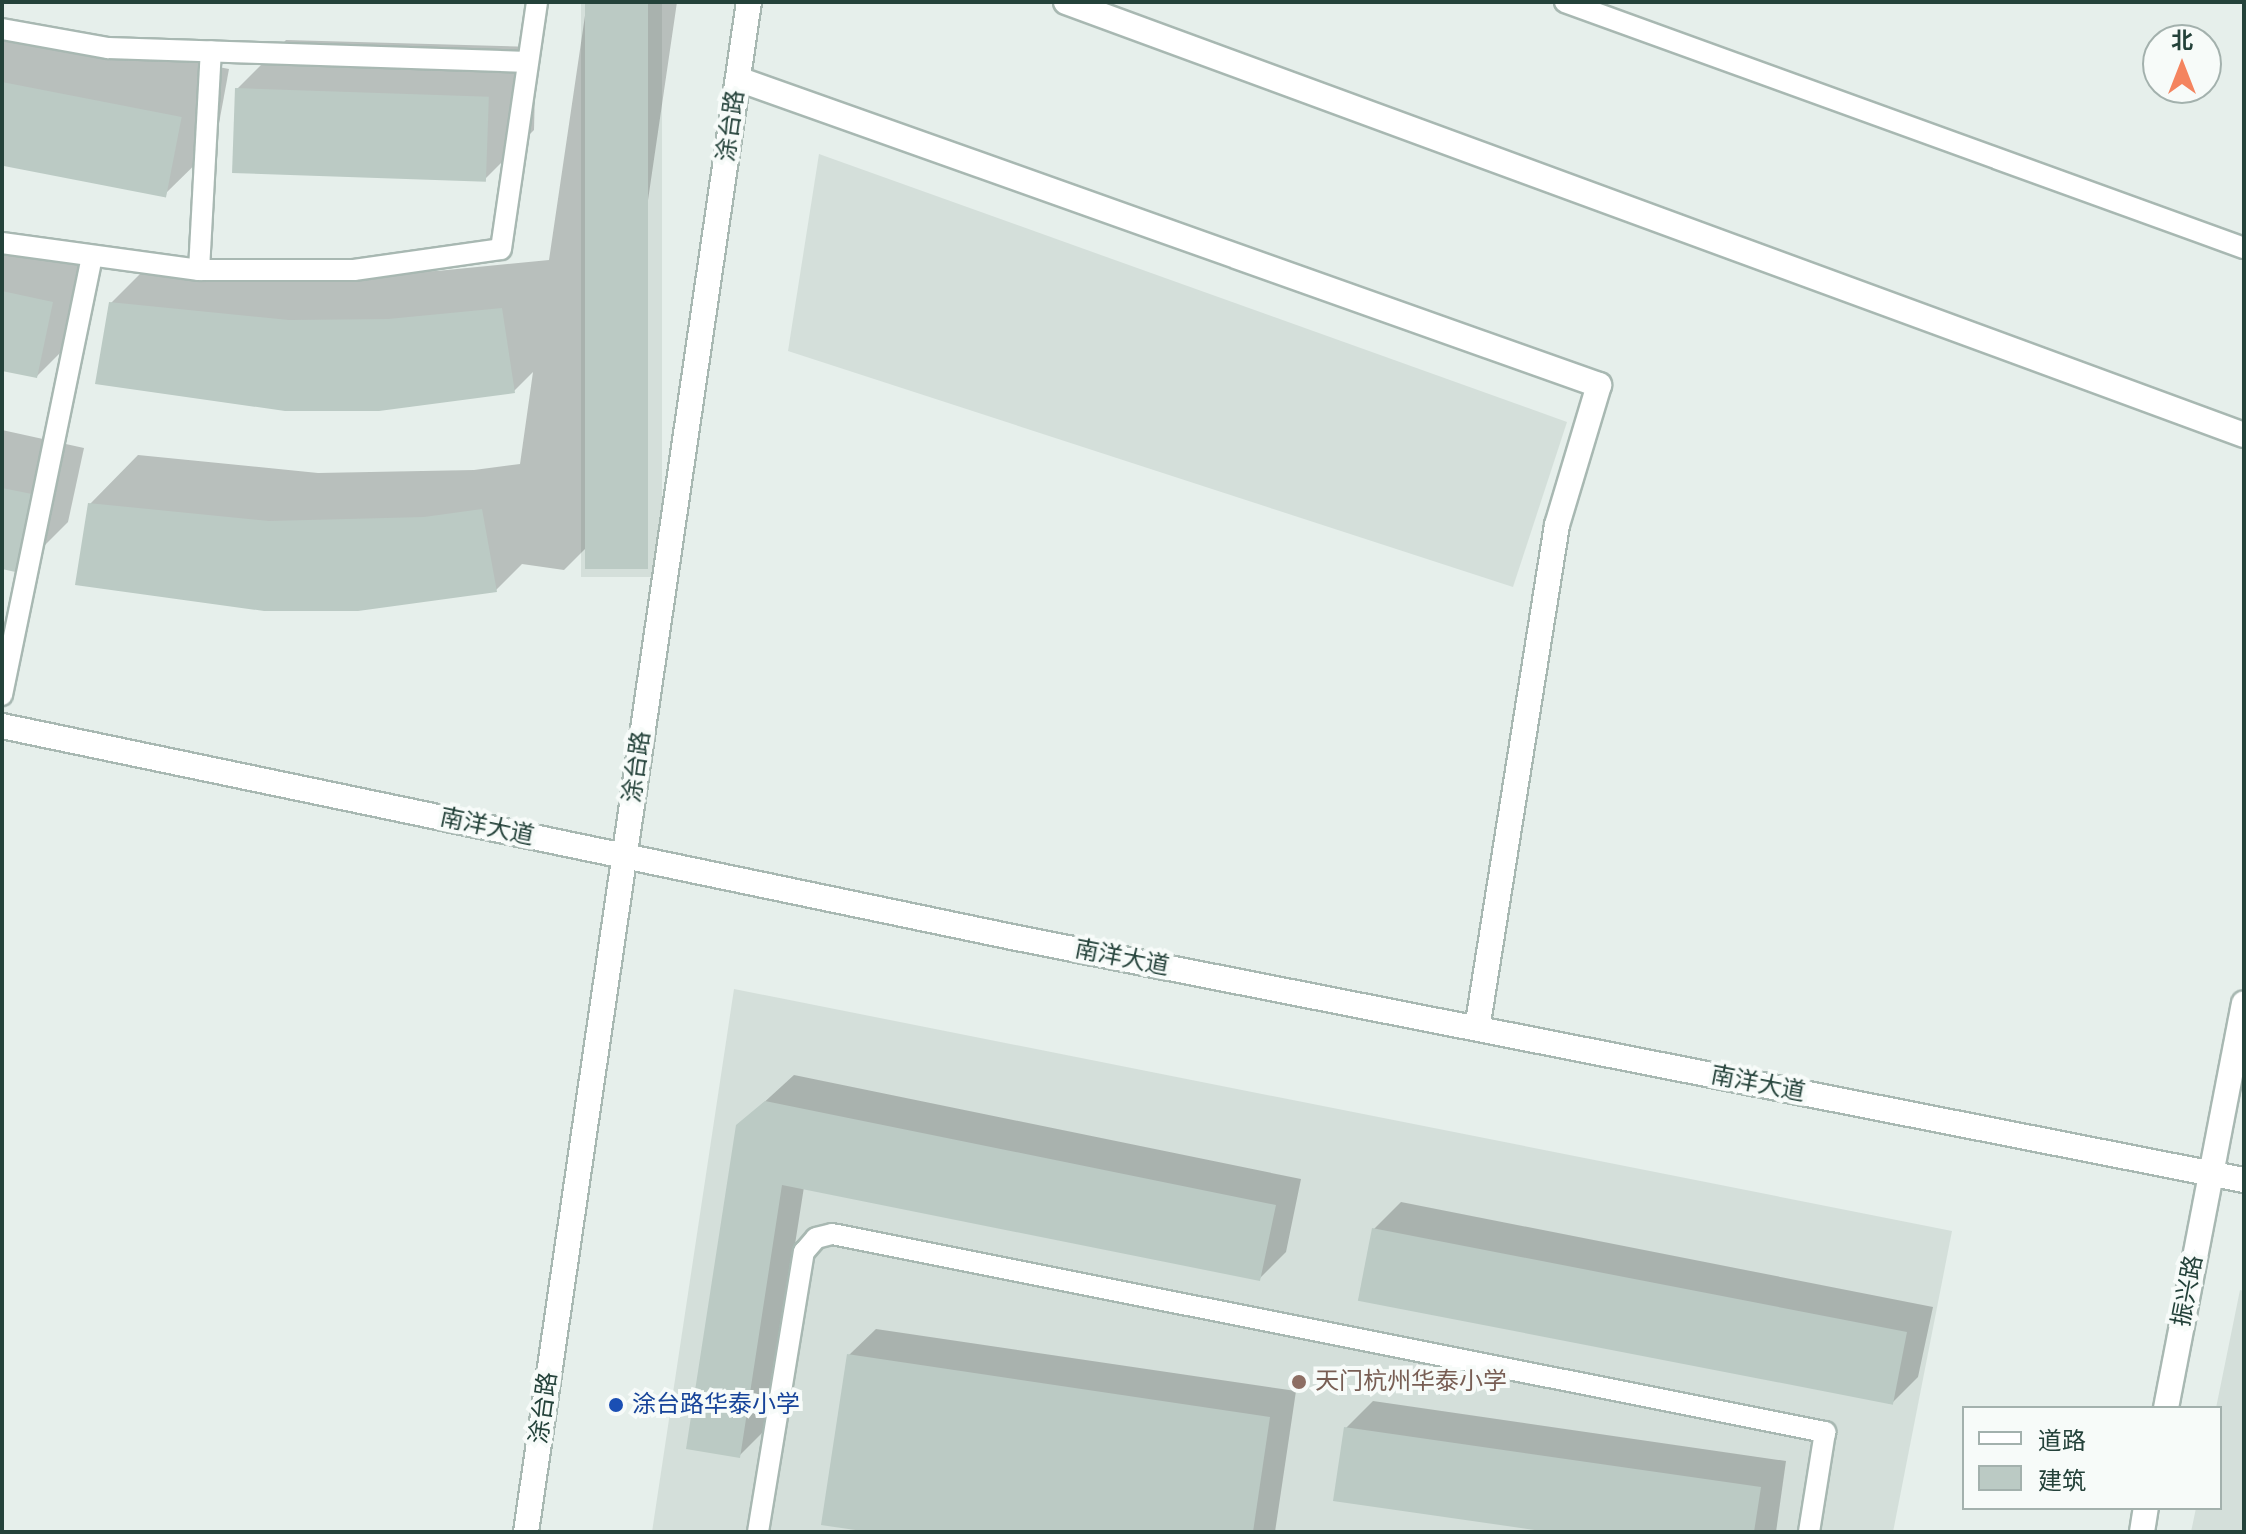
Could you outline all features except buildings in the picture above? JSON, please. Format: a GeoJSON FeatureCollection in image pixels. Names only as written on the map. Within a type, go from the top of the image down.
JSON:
{"type":"FeatureCollection","features":[{"type":"Feature","properties":{"kind":"street","name":"涂台路"},"geometry":{"type":"LineString","coordinates":[[526,1532],[749,2]]}},
{"type":"Feature","properties":{"kind":"street"},"geometry":{"type":"LineString","coordinates":[[1066,2],[2244,435]]}},
{"type":"Feature","properties":{"kind":"street"},"geometry":{"type":"LineString","coordinates":[[738,79],[1599,385],[1557,525],[1477,1029]]}},
{"type":"Feature","properties":{"kind":"street","name":"南洋大道"},"geometry":{"type":"LineString","coordinates":[[2,726],[1477,1029],[2244,1180]]}},
{"type":"Feature","properties":{"kind":"street","name":"振兴路"},"geometry":{"type":"LineString","coordinates":[[2166,1406],[2244,1003]]}},
{"type":"Feature","properties":{"kind":"street"},"geometry":{"type":"LineString","coordinates":[[2142,1532],[2146,1510]]}},
{"type":"Feature","properties":{"kind":"lane"},"geometry":{"type":"LineString","coordinates":[[2,243],[92,258],[199,270],[354,270],[501,249],[537,2]]}},
{"type":"Feature","properties":{"kind":"lane"},"geometry":{"type":"LineString","coordinates":[[1565,2],[2244,248]]}},
{"type":"Feature","properties":{"kind":"lane"},"geometry":{"type":"LineString","coordinates":[[2,29],[108,48],[528,62]]}},
{"type":"Feature","properties":{"kind":"lane"},"geometry":{"type":"LineString","coordinates":[[199,270],[211,51]]}},
{"type":"Feature","properties":{"kind":"lane"},"geometry":{"type":"LineString","coordinates":[[2,695],[92,258]]}},
{"type":"Feature","properties":{"kind":"lane"},"geometry":{"type":"LineString","coordinates":[[758,1532],[804,1252],[816,1238],[832,1234],[1825,1432],[1809,1532]]}},
{"type":"Feature","properties":{"kind":"shaded area"},"geometry":{"type":"Polygon","coordinates":[[[581,2],[662,2],[662,577],[581,577],[581,2]]]}},
{"type":"Feature","properties":{"kind":"shaded area"},"geometry":{"type":"Polygon","coordinates":[[[819,154],[1567,422],[1513,587],[788,351],[819,154]]]}},
{"type":"Feature","properties":{"kind":"shaded area","name":"天门杭州华泰小学"},"geometry":{"type":"Polygon","coordinates":[[[734,989],[1952,1231],[1893,1532],[652,1532],[734,989]]]}},
{"type":"Feature","properties":{"kind":"shaded area"},"geometry":{"type":"Polygon","coordinates":[[[2240,1290],[2244,1291],[2244,1532],[2191,1532],[2196,1510],[2222,1510],[2222,1406],[2216,1406],[2240,1290]]]}},
{"type":"Feature","properties":{"kind":"place","name":"天门杭州华泰小学"},"geometry":{"type":"Point","coordinates":[1299,1382]}},
{"type":"Feature","properties":{"kind":"place","name":"涂台路华泰小学"},"geometry":{"type":"Point","coordinates":[616,1405]}}]}
